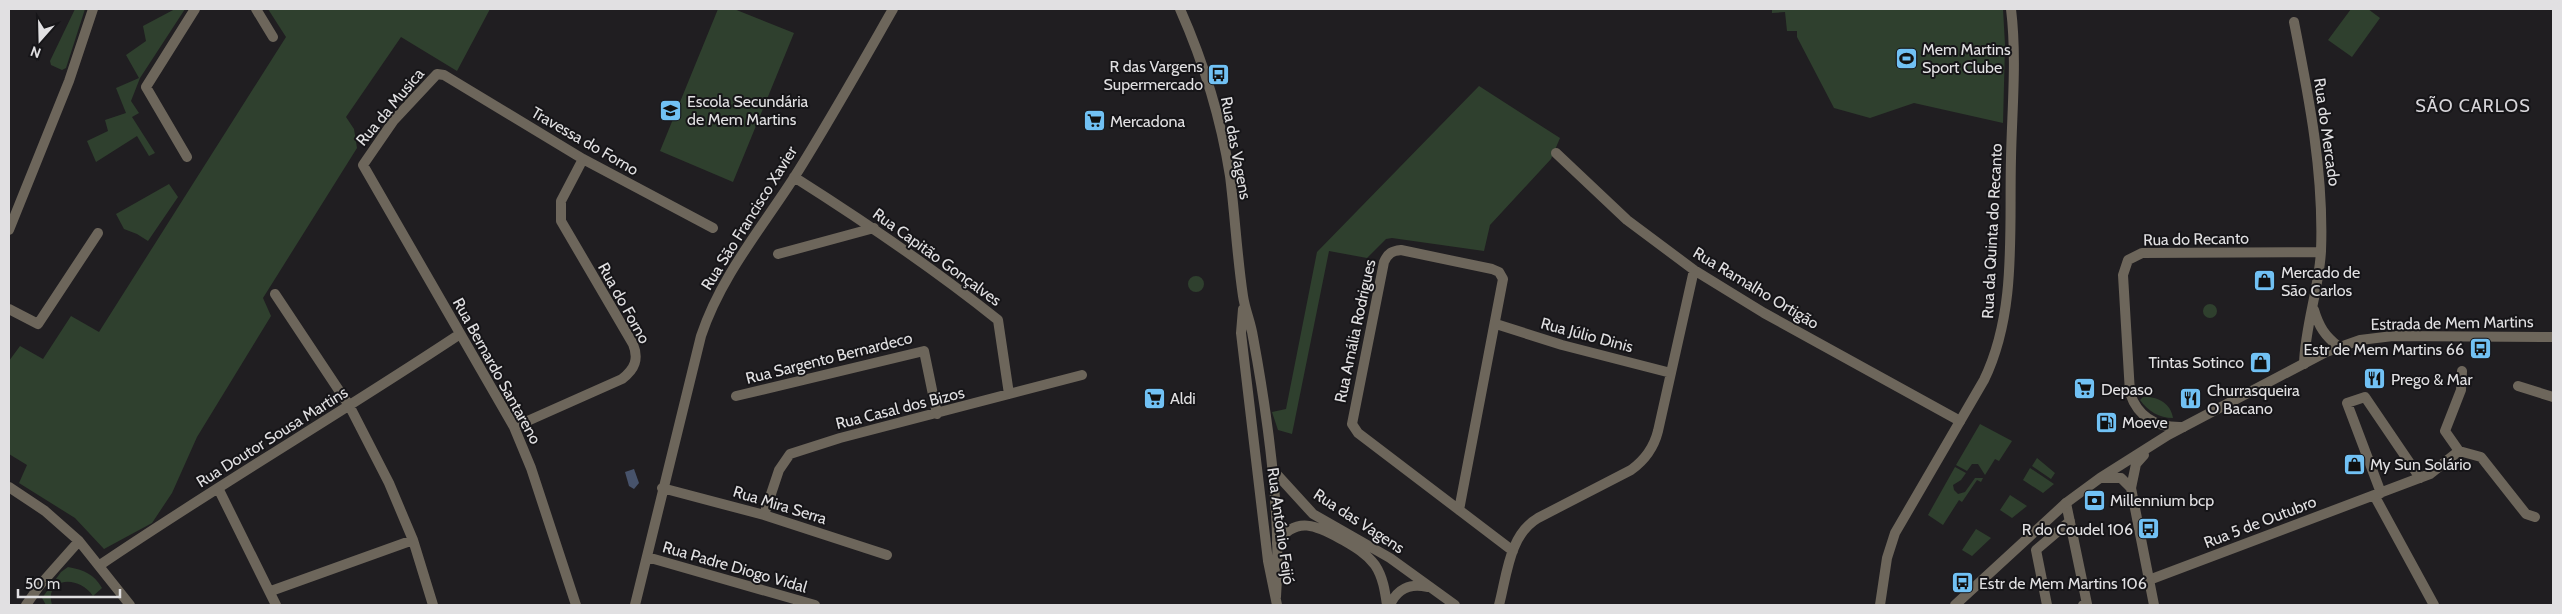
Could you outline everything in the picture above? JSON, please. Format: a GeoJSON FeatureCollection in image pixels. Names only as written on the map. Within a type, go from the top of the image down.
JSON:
{"type":"FeatureCollection","features":[{"type":"Feature","properties":{"kind":"street"},"geometry":{"type":"LineString","coordinates":[[9,230],[70,81],[94,9]]}},
{"type":"Feature","properties":{"kind":"street"},"geometry":{"type":"LineString","coordinates":[[186,157],[146,87],[194,9]]}},
{"type":"Feature","properties":{"kind":"street"},"geometry":{"type":"LineString","coordinates":[[256,9],[273,37]]}},
{"type":"Feature","properties":{"kind":"street","name":"Rua São Francisco Xavier"},"geometry":{"type":"LineString","coordinates":[[635,605],[662,488],[701,336],[715,299],[749,241],[794,177],[893,9]]}},
{"type":"Feature","properties":{"kind":"street","name":"Rua das Vagens"},"geometry":{"type":"LineString","coordinates":[[1180,9],[1208,82],[1229,174],[1243,298],[1253,336],[1272,469],[1313,514],[1390,558],[1454,605]]}},
{"type":"Feature","properties":{"kind":"street","name":"Rua da Quinta do Recanto"},"geometry":{"type":"LineString","coordinates":[[1880,604],[1887,558],[1895,533],[1990,367],[1999,340],[2006,302],[2014,52],[2011,9]]}},
{"type":"Feature","properties":{"kind":"street","name":"Rua do Mercado"},"geometry":{"type":"LineString","coordinates":[[2294,22],[2318,150],[2321,252],[2314,307],[2304,342],[2304,364]]}},
{"type":"Feature","properties":{"kind":"street","name":"Rua da Musica"},"geometry":{"type":"LineString","coordinates":[[362,165],[394,120],[418,92],[437,74],[444,76]]}},
{"type":"Feature","properties":{"kind":"street","name":"Travessa do Forno"},"geometry":{"type":"LineString","coordinates":[[444,76],[583,159],[713,228]]}},
{"type":"Feature","properties":{"kind":"street","name":"Rua Ramalho Ortigão"},"geometry":{"type":"LineString","coordinates":[[1556,153],[1627,220],[1694,270],[1764,313],[1960,421]]}},
{"type":"Feature","properties":{"kind":"street","name":"Rua do Forno"},"geometry":{"type":"LineString","coordinates":[[514,427],[622,379],[630,373],[636,364],[636,353],[633,344],[561,221],[560,201],[583,159]]}},
{"type":"Feature","properties":{"kind":"street","name":"Rua Bernardo Santareno"},"geometry":{"type":"LineString","coordinates":[[362,165],[514,427],[531,468],[576,605]]}},
{"type":"Feature","properties":{"kind":"street","name":"Rua Capitão Gonçalves"},"geometry":{"type":"LineString","coordinates":[[794,177],[874,228],[947,280],[998,320],[1009,394]]}},
{"type":"Feature","properties":{"kind":"street"},"geometry":{"type":"LineString","coordinates":[[778,254],[874,228]]}},
{"type":"Feature","properties":{"kind":"street"},"geometry":{"type":"LineString","coordinates":[[9,309],[38,324],[98,233]]}},
{"type":"Feature","properties":{"kind":"street","name":"Rua Amália Rodrigues"},"geometry":{"type":"LineString","coordinates":[[1459,510],[1496,324],[1503,279],[1499,272],[1492,269],[1401,250],[1393,251],[1387,255],[1380,281],[1352,424],[1358,433],[1459,510],[1513,551]]}},
{"type":"Feature","properties":{"kind":"street","name":"Rua do Recanto"},"geometry":{"type":"LineString","coordinates":[[2184,427],[2164,427],[2152,422],[2140,412],[2130,393],[2123,275],[2128,260],[2142,253],[2321,252]]}},
{"type":"Feature","properties":{"kind":"street"},"geometry":{"type":"LineString","coordinates":[[1498,605],[1520,533],[1532,522],[1631,470],[1646,457],[1657,436],[1694,270]]}},
{"type":"Feature","properties":{"kind":"street"},"geometry":{"type":"LineString","coordinates":[[275,294],[350,407],[389,483],[413,540],[433,605]]}},
{"type":"Feature","properties":{"kind":"street","name":"Rua das Vagens"},"geometry":{"type":"LineString","coordinates":[[1243,298],[1241,333],[1257,459]]}},
{"type":"Feature","properties":{"kind":"street","name":"Rua do Mercado"},"geometry":{"type":"LineString","coordinates":[[2314,307],[2318,325],[2324,335],[2339,347]]}},
{"type":"Feature","properties":{"kind":"street","name":"Rua Júlio Dinis"},"geometry":{"type":"LineString","coordinates":[[1496,324],[1562,346],[1671,373]]}},
{"type":"Feature","properties":{"kind":"street","name":"Rua Doutor Sousa Martins"},"geometry":{"type":"LineString","coordinates":[[100,566],[184,508],[350,407],[460,334]]}},
{"type":"Feature","properties":{"kind":"street","name":"Estrada de Mem Martins"},"geometry":{"type":"LineString","coordinates":[[1955,605],[2066,503],[2100,478],[2184,427],[2339,347],[2360,340],[2393,336],[2553,337]]}},
{"type":"Feature","properties":{"kind":"street","name":"Rua Sargento Bernardeco"},"geometry":{"type":"LineString","coordinates":[[736,396],[924,351],[937,414]]}},
{"type":"Feature","properties":{"kind":"street"},"geometry":{"type":"LineString","coordinates":[[2462,371],[2461,390],[2445,431],[2459,451],[2481,457],[2526,514],[2535,517]]}},
{"type":"Feature","properties":{"kind":"street","name":"Rua Casal dos Bizos"},"geometry":{"type":"LineString","coordinates":[[764,516],[780,470],[790,454],[840,438],[1082,376]]}},
{"type":"Feature","properties":{"kind":"street"},"geometry":{"type":"LineString","coordinates":[[2518,386],[2549,396]]}},
{"type":"Feature","properties":{"kind":"street"},"geometry":{"type":"LineString","coordinates":[[2425,476],[2365,397],[2347,403],[2377,494],[2434,605]]}},
{"type":"Feature","properties":{"kind":"street"},"geometry":{"type":"LineString","coordinates":[[2154,605],[2131,488],[2136,464],[2156,444]]}},
{"type":"Feature","properties":{"kind":"street","name":"Rua 5 de Outubro"},"geometry":{"type":"LineString","coordinates":[[2149,580],[2425,476],[2459,451]]}},
{"type":"Feature","properties":{"kind":"street","name":"Rua António Feijó"},"geometry":{"type":"LineString","coordinates":[[1257,459],[1268,560],[1276,601]]}},
{"type":"Feature","properties":{"kind":"street","name":"Rua António Feijó"},"geometry":{"type":"LineString","coordinates":[[1272,469],[1277,543],[1276,601]]}},
{"type":"Feature","properties":{"kind":"street"},"geometry":{"type":"LineString","coordinates":[[2100,478],[2121,478],[2131,488]]}},
{"type":"Feature","properties":{"kind":"street"},"geometry":{"type":"LineString","coordinates":[[9,487],[45,510],[79,541],[130,605]]}},
{"type":"Feature","properties":{"kind":"street"},"geometry":{"type":"LineString","coordinates":[[218,488],[271,591],[276,605]]}},
{"type":"Feature","properties":{"kind":"street","name":"Rua Mira Serra"},"geometry":{"type":"LineString","coordinates":[[662,488],[764,516],[887,555]]}},
{"type":"Feature","properties":{"kind":"street"},"geometry":{"type":"LineString","coordinates":[[2066,503],[2087,604],[2083,605]]}},
{"type":"Feature","properties":{"kind":"street"},"geometry":{"type":"LineString","coordinates":[[2047,605],[2036,550],[2070,521]]}},
{"type":"Feature","properties":{"kind":"street","name":"Rua das Vagens"},"geometry":{"type":"LineString","coordinates":[[1277,543],[1288,531],[1304,525],[1320,528],[1346,542],[1365,555],[1376,567],[1383,582],[1388,605]]}},
{"type":"Feature","properties":{"kind":"street"},"geometry":{"type":"LineString","coordinates":[[271,591],[413,540]]}},
{"type":"Feature","properties":{"kind":"street"},"geometry":{"type":"LineString","coordinates":[[26,605],[40,585],[79,541]]}},
{"type":"Feature","properties":{"kind":"street","name":"Rua Padre Diogo Vidal"},"geometry":{"type":"LineString","coordinates":[[647,557],[815,605]]}},
{"type":"Feature","properties":{"kind":"street"},"geometry":{"type":"LineString","coordinates":[[1388,605],[1399,592],[1413,585],[1428,587],[1434,591]]}},
{"type":"Feature","properties":{"kind":"green space"},"geometry":{"type":"Polygon","coordinates":[[[75,9],[85,9],[66,68],[62,70],[51,65],[50,61],[75,9]]]}},
{"type":"Feature","properties":{"kind":"green space"},"geometry":{"type":"Polygon","coordinates":[[[175,9],[185,9],[140,78],[131,101],[139,113],[132,117],[155,153],[149,156],[137,136],[96,162],[87,141],[108,131],[105,120],[126,113],[116,88],[139,78],[126,55],[146,41],[143,26],[175,9]]]}},
{"type":"Feature","properties":{"kind":"green space"},"geometry":{"type":"Polygon","coordinates":[[[268,9],[490,9],[457,71],[401,37],[346,117],[354,129],[357,148],[263,298],[271,316],[197,437],[172,493],[152,523],[104,549],[75,518],[19,483],[27,465],[9,454],[9,361],[20,346],[43,359],[71,316],[99,332],[286,37],[268,9]]]}},
{"type":"Feature","properties":{"kind":"green space"},"geometry":{"type":"Polygon","coordinates":[[[718,9],[734,9],[794,33],[733,182],[660,151],[718,9]]]}},
{"type":"Feature","properties":{"kind":"green space","name":"Mem Martins Sport Clube"},"geometry":{"type":"Polygon","coordinates":[[[1772,9],[2003,9],[2005,45],[2003,123],[1914,103],[1870,118],[1834,108],[1797,37],[1797,31],[1787,31],[1785,12],[1772,13],[1772,9]]]}},
{"type":"Feature","properties":{"kind":"green space"},"geometry":{"type":"Polygon","coordinates":[[[2351,9],[2368,9],[2380,18],[2352,57],[2328,40],[2351,9]]]}},
{"type":"Feature","properties":{"kind":"green space"},"geometry":{"type":"Polygon","coordinates":[[[1479,86],[1560,138],[1551,159],[1490,225],[1484,251],[1392,238],[1386,239],[1367,258],[1329,251],[1292,434],[1278,430],[1272,412],[1286,409],[1317,252],[1479,86]]]}},
{"type":"Feature","properties":{"kind":"green space"},"geometry":{"type":"Polygon","coordinates":[[[169,184],[178,197],[148,241],[124,229],[116,214],[169,184]]]}},
{"type":"Feature","properties":{"kind":"green space"},"geometry":{"type":"Polygon","coordinates":[[[1193,276],[1199,276],[1204,281],[1202,290],[1193,292],[1188,287],[1188,281],[1193,276]]]}},
{"type":"Feature","properties":{"kind":"green space"},"geometry":{"type":"Polygon","coordinates":[[[2210,304],[2215,306],[2217,311],[2215,316],[2210,318],[2205,316],[2203,311],[2205,306],[2210,304]]]}},
{"type":"Feature","properties":{"kind":"green space"},"geometry":{"type":"Polygon","coordinates":[[[2143,397],[2158,399],[2166,404],[2173,418],[2163,417],[2150,411],[2140,400],[2143,397]]]}},
{"type":"Feature","properties":{"kind":"green space"},"geometry":{"type":"Polygon","coordinates":[[[1980,424],[2012,441],[1999,461],[1995,459],[1985,475],[1978,464],[1972,464],[1967,471],[1956,465],[1980,424]]]}},
{"type":"Feature","properties":{"kind":"green space"},"geometry":{"type":"Polygon","coordinates":[[[2037,458],[2055,473],[2051,479],[2032,466],[2037,458]]]}},
{"type":"Feature","properties":{"kind":"green space"},"geometry":{"type":"Polygon","coordinates":[[[1955,467],[1966,473],[1961,480],[1953,485],[1954,490],[1958,494],[1965,492],[1975,478],[1983,478],[1981,482],[1977,480],[1962,502],[1959,500],[1943,525],[1928,515],[1955,467]]]}},
{"type":"Feature","properties":{"kind":"green space"},"geometry":{"type":"Polygon","coordinates":[[[2030,468],[2054,484],[2043,493],[2023,480],[2030,468]]]}},
{"type":"Feature","properties":{"kind":"green space"},"geometry":{"type":"Polygon","coordinates":[[[2010,495],[2027,506],[2012,518],[2000,510],[2010,495]]]}},
{"type":"Feature","properties":{"kind":"green space"},"geometry":{"type":"Polygon","coordinates":[[[1976,529],[1991,538],[1972,556],[1962,550],[1976,529]]]}},
{"type":"Feature","properties":{"kind":"green space"},"geometry":{"type":"Polygon","coordinates":[[[68,567],[88,573],[96,579],[102,588],[93,596],[79,584],[64,582],[58,584],[53,589],[51,596],[52,605],[46,605],[42,598],[61,572],[68,567]]]}},
{"type":"Feature","properties":{"kind":"water"},"geometry":{"type":"Polygon","coordinates":[[[634,469],[639,483],[634,489],[629,486],[625,472],[634,469]]]}},
{"type":"Feature","properties":{"kind":"place","name":"Mem Martins Sport Clube"},"geometry":{"type":"Point","coordinates":[1906,58]}},
{"type":"Feature","properties":{"kind":"place","name":"R das Vargens Supermercado"},"geometry":{"type":"Point","coordinates":[1219,75]}},
{"type":"Feature","properties":{"kind":"place","name":"Escola Secundária de Mem Martins"},"geometry":{"type":"Point","coordinates":[671,110]}},
{"type":"Feature","properties":{"kind":"place","name":"Mercadona"},"geometry":{"type":"Point","coordinates":[1094,121]}},
{"type":"Feature","properties":{"kind":"place","name":"Mercado de São Carlos"},"geometry":{"type":"Point","coordinates":[2265,281]}},
{"type":"Feature","properties":{"kind":"place","name":"Estr de Mem Martins 66"},"geometry":{"type":"Point","coordinates":[2480,349]}},
{"type":"Feature","properties":{"kind":"place","name":"Tintas Sotinco"},"geometry":{"type":"Point","coordinates":[2260,362]}},
{"type":"Feature","properties":{"kind":"place","name":"Prego & Mar"},"geometry":{"type":"Point","coordinates":[2375,379]}},
{"type":"Feature","properties":{"kind":"place","name":"Depaso"},"geometry":{"type":"Point","coordinates":[2085,389]}},
{"type":"Feature","properties":{"kind":"place","name":"Aldi"},"geometry":{"type":"Point","coordinates":[1154,398]}},
{"type":"Feature","properties":{"kind":"place","name":"Churrasqueira O Bacano"},"geometry":{"type":"Point","coordinates":[2191,399]}},
{"type":"Feature","properties":{"kind":"place","name":"Moeve"},"geometry":{"type":"Point","coordinates":[2106,422]}},
{"type":"Feature","properties":{"kind":"place","name":"My Sun Solário"},"geometry":{"type":"Point","coordinates":[2354,464]}},
{"type":"Feature","properties":{"kind":"place","name":"Millennium bcp"},"geometry":{"type":"Point","coordinates":[2094,500]}},
{"type":"Feature","properties":{"kind":"place","name":"R do Coudel 106"},"geometry":{"type":"Point","coordinates":[2149,529]}},
{"type":"Feature","properties":{"kind":"place","name":"Estr de Mem Martins 106"},"geometry":{"type":"Point","coordinates":[1963,583]}},
{"type":"Feature","properties":{"kind":"district","name":"SÃO CARLOS"},"geometry":{"type":"Point","coordinates":[2473,106]}}]}
